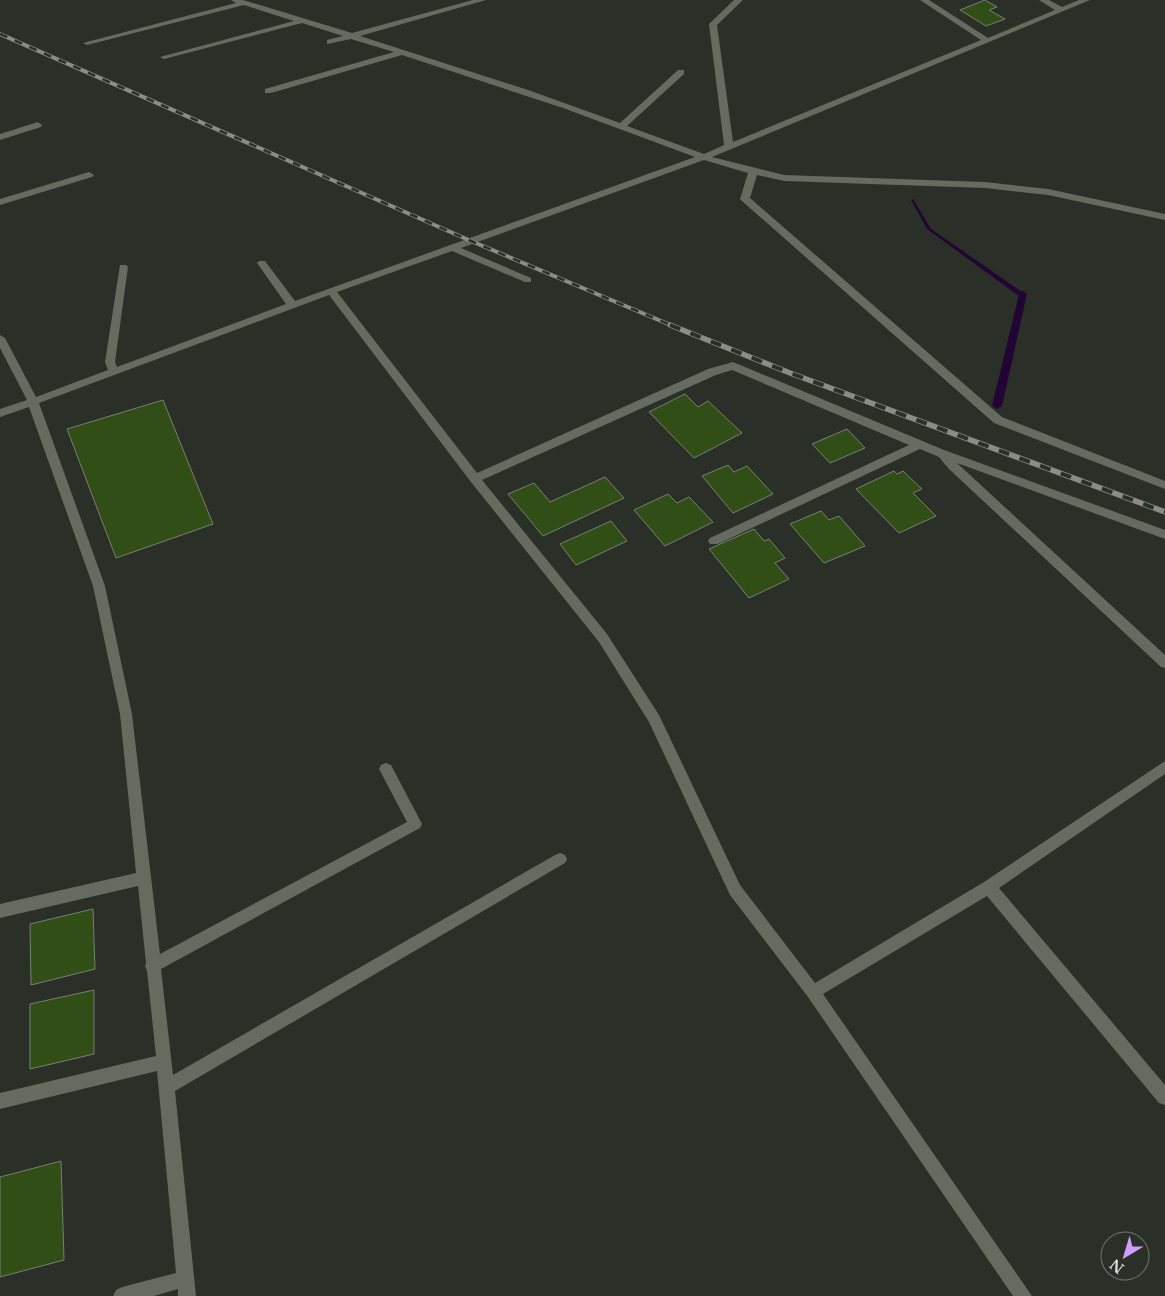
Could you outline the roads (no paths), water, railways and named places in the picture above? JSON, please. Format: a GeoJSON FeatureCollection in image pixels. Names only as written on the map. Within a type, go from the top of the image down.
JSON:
{"type":"FeatureCollection","features":[{"type":"Feature","properties":{"kind":"street"},"geometry":{"type":"LineString","coordinates":[[235,0],[489,80],[704,158],[753,172],[784,178],[985,185],[1048,192],[1165,217]]}},
{"type":"Feature","properties":{"kind":"street"},"geometry":{"type":"LineString","coordinates":[[330,42],[482,0]]}},
{"type":"Feature","properties":{"kind":"street"},"geometry":{"type":"LineString","coordinates":[[729,147],[713,24],[739,0]]}},
{"type":"Feature","properties":{"kind":"street"},"geometry":{"type":"LineString","coordinates":[[924,0],[986,40]]}},
{"type":"Feature","properties":{"kind":"street"},"geometry":{"type":"LineString","coordinates":[[1042,0],[1061,10]]}},
{"type":"Feature","properties":{"kind":"street"},"geometry":{"type":"LineString","coordinates":[[0,413],[332,291],[704,158],[1086,0]]}},
{"type":"Feature","properties":{"kind":"street"},"geometry":{"type":"LineString","coordinates":[[87,43],[245,3]]}},
{"type":"Feature","properties":{"kind":"street"},"geometry":{"type":"LineString","coordinates":[[164,57],[302,21]]}},
{"type":"Feature","properties":{"kind":"street"},"geometry":{"type":"LineString","coordinates":[[268,91],[400,53]]}},
{"type":"Feature","properties":{"kind":"street"},"geometry":{"type":"LineString","coordinates":[[621,127],[681,72]]}},
{"type":"Feature","properties":{"kind":"street"},"geometry":{"type":"LineString","coordinates":[[0,136],[38,125]]}},
{"type":"Feature","properties":{"kind":"street"},"geometry":{"type":"LineString","coordinates":[[753,172],[745,199],[998,420],[1165,485]]}},
{"type":"Feature","properties":{"kind":"street"},"geometry":{"type":"LineString","coordinates":[[0,202],[89,175]]}},
{"type":"Feature","properties":{"kind":"street"},"geometry":{"type":"LineString","coordinates":[[453,248],[528,280]]}},
{"type":"Feature","properties":{"kind":"street"},"geometry":{"type":"LineString","coordinates":[[262,262],[293,306]]}},
{"type":"Feature","properties":{"kind":"street"},"geometry":{"type":"LineString","coordinates":[[114,372],[110,362],[123,267]]}},
{"type":"Feature","properties":{"kind":"street"},"geometry":{"type":"LineString","coordinates":[[332,291],[475,479],[602,638],[654,719],[735,890],[812,992],[1023,1296]]}},
{"type":"Feature","properties":{"kind":"street"},"geometry":{"type":"LineString","coordinates":[[0,338],[33,402],[100,586],[126,714],[152,966],[167,1087],[186,1288],[122,1296]]}},
{"type":"Feature","properties":{"kind":"street"},"geometry":{"type":"LineString","coordinates":[[475,479],[712,372],[733,366],[919,445],[1165,535]]}},
{"type":"Feature","properties":{"kind":"street"},"geometry":{"type":"LineString","coordinates":[[714,541],[919,445]]}},
{"type":"Feature","properties":{"kind":"street"},"geometry":{"type":"LineString","coordinates":[[943,454],[960,473],[1165,663]]}},
{"type":"Feature","properties":{"kind":"street"},"geometry":{"type":"LineString","coordinates":[[812,992],[989,886],[1165,767]]}},
{"type":"Feature","properties":{"kind":"street"},"geometry":{"type":"LineString","coordinates":[[152,966],[415,824],[386,769]]}},
{"type":"Feature","properties":{"kind":"street"},"geometry":{"type":"LineString","coordinates":[[167,1087],[560,859]]}},
{"type":"Feature","properties":{"kind":"street"},"geometry":{"type":"LineString","coordinates":[[0,911],[143,878]]}},
{"type":"Feature","properties":{"kind":"street"},"geometry":{"type":"LineString","coordinates":[[989,886],[1165,1097]]}},
{"type":"Feature","properties":{"kind":"street"},"geometry":{"type":"LineString","coordinates":[[0,1101],[163,1062]]}},
{"type":"Feature","properties":{"kind":"waterway"},"geometry":{"type":"LineString","coordinates":[[997,406],[1023,294]]}},
{"type":"Feature","properties":{"kind":"railway"},"geometry":{"type":"LineString","coordinates":[[0,34],[471,241],[673,326]]}},
{"type":"Feature","properties":{"kind":"railway"},"geometry":{"type":"LineString","coordinates":[[670,325],[790,373],[1165,512]]}}]}
